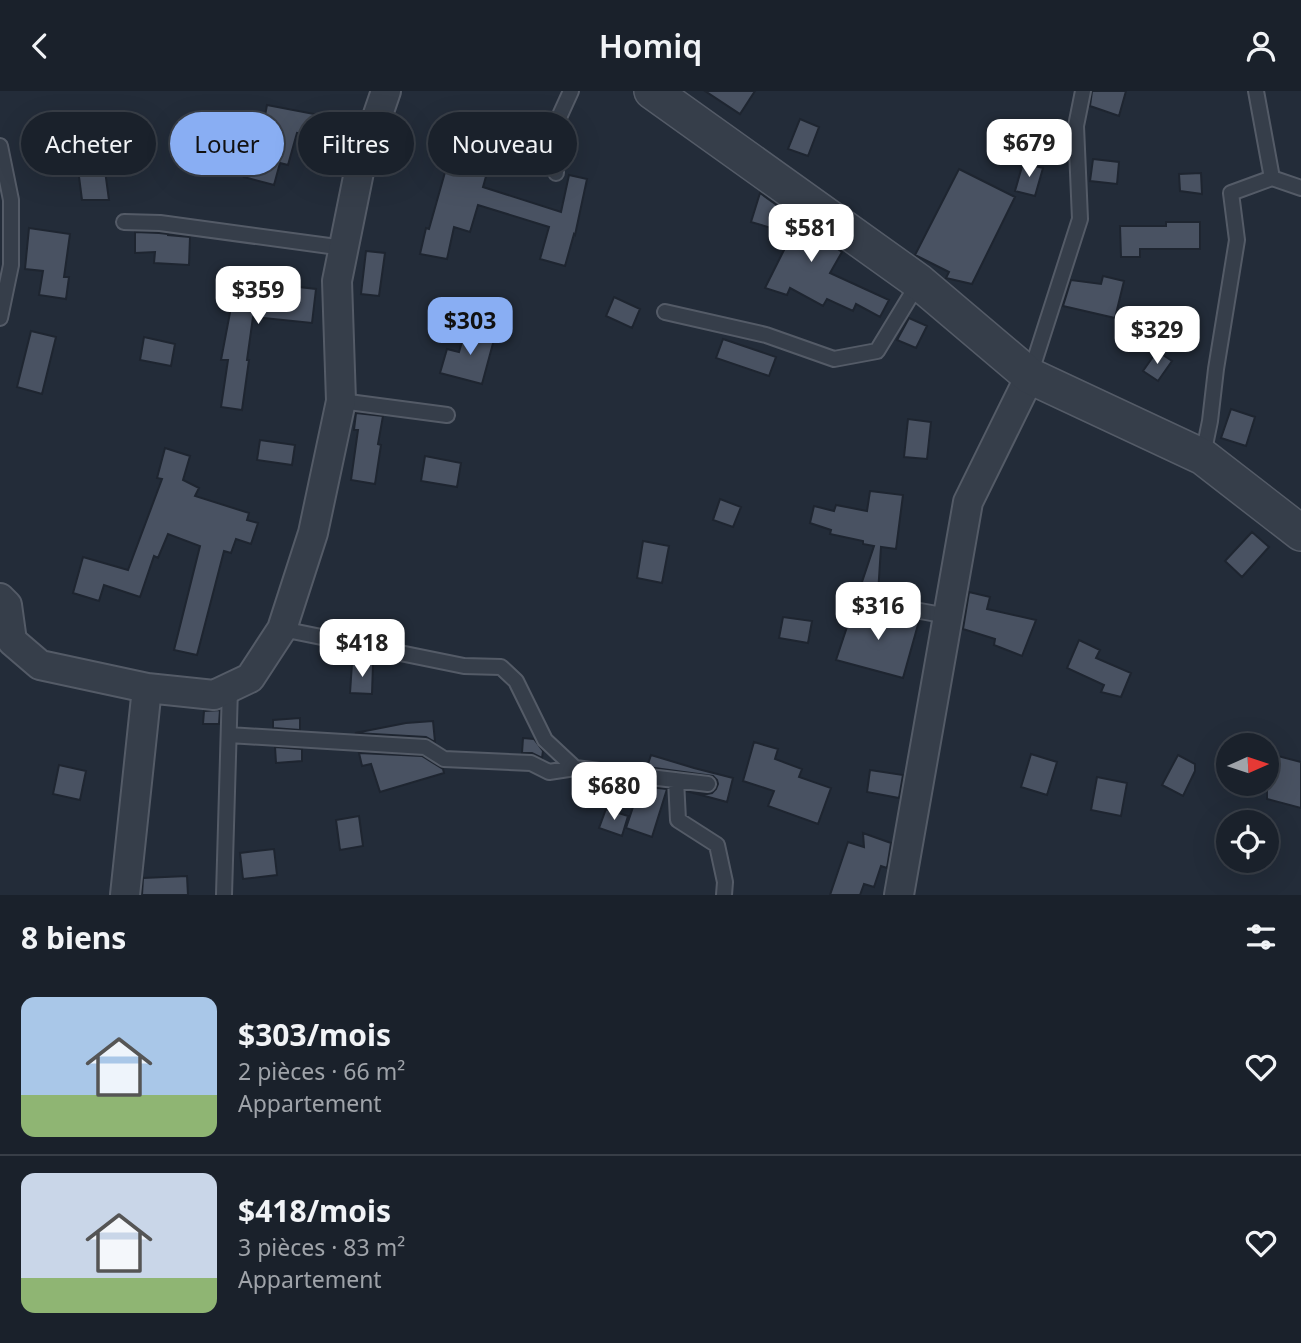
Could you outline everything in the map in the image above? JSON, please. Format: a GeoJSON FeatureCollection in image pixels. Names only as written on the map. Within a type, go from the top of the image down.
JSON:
{"type":"FeatureCollection","features":[{"type":"Feature","properties":{"kind":"street"},"geometry":{"type":"LineString","coordinates":[[0,599],[7,605],[12,641],[40,665],[147,688],[214,695],[250,678],[282,629],[313,533],[341,401],[337,281],[360,167],[386,91]]}},
{"type":"Feature","properties":{"kind":"street"},"geometry":{"type":"LineString","coordinates":[[652,91],[919,282],[1030,376],[1203,457],[1301,533]]}},
{"type":"Feature","properties":{"kind":"street"},"geometry":{"type":"LineString","coordinates":[[899,895],[968,502],[1030,376]]}},
{"type":"Feature","properties":{"kind":"street"},"geometry":{"type":"LineString","coordinates":[[125,895],[147,688]]}},
{"type":"Feature","properties":{"kind":"lane"},"geometry":{"type":"LineString","coordinates":[[561,112],[570,91]]}},
{"type":"Feature","properties":{"kind":"lane"},"geometry":{"type":"LineString","coordinates":[[1030,376],[1080,219],[1076,126],[1083,91]]}},
{"type":"Feature","properties":{"kind":"lane"},"geometry":{"type":"LineString","coordinates":[[1256,91],[1272,179]]}},
{"type":"Feature","properties":{"kind":"lane"},"geometry":{"type":"LineString","coordinates":[[0,146],[11,200],[11,265],[0,318]]}},
{"type":"Feature","properties":{"kind":"lane"},"geometry":{"type":"LineString","coordinates":[[1203,457],[1237,240],[1231,193],[1272,179],[1301,188]]}},
{"type":"Feature","properties":{"kind":"lane"},"geometry":{"type":"LineString","coordinates":[[124,222],[160,223],[344,248]]}},
{"type":"Feature","properties":{"kind":"lane"},"geometry":{"type":"LineString","coordinates":[[664,312],[766,335],[834,359],[877,351],[919,282]]}},
{"type":"Feature","properties":{"kind":"lane"},"geometry":{"type":"LineString","coordinates":[[341,401],[447,415]]}},
{"type":"Feature","properties":{"kind":"lane"},"geometry":{"type":"LineString","coordinates":[[864,601],[948,616]]}},
{"type":"Feature","properties":{"kind":"lane"},"geometry":{"type":"LineString","coordinates":[[282,629],[464,666],[501,667],[516,681],[545,740],[575,768]]}},
{"type":"Feature","properties":{"kind":"lane"},"geometry":{"type":"LineString","coordinates":[[224,895],[230,688]]}},
{"type":"Feature","properties":{"kind":"lane"},"geometry":{"type":"LineString","coordinates":[[229,734],[425,747],[444,759],[531,763],[550,772],[575,768],[708,784]]}},
{"type":"Feature","properties":{"kind":"lane"},"geometry":{"type":"LineString","coordinates":[[676,780],[678,820],[717,845],[725,882],[724,895]]}},
{"type":"Feature","properties":{"kind":"building"},"geometry":{"type":"Polygon","coordinates":[[[705,91],[755,91],[740,114],[705,91]]]}},
{"type":"Feature","properties":{"kind":"building"},"geometry":{"type":"Polygon","coordinates":[[[1092,91],[1126,91],[1119,116],[1090,106],[1092,91]]]}},
{"type":"Feature","properties":{"kind":"building"},"geometry":{"type":"Polygon","coordinates":[[[267,105],[304,112],[298,112],[298,133],[288,165],[284,164],[284,112],[266,112],[267,105]]]}},
{"type":"Feature","properties":{"kind":"building"},"geometry":{"type":"Polygon","coordinates":[[[800,119],[819,127],[808,156],[788,149],[800,119]]]}},
{"type":"Feature","properties":{"kind":"building"},"geometry":{"type":"Polygon","coordinates":[[[1093,159],[1119,162],[1117,184],[1090,181],[1093,159]]]}},
{"type":"Feature","properties":{"kind":"building"},"geometry":{"type":"Polygon","coordinates":[[[1023,163],[1043,168],[1035,196],[1015,191],[1023,163]]]}},
{"type":"Feature","properties":{"kind":"building"},"geometry":{"type":"Polygon","coordinates":[[[959,169],[1015,197],[972,284],[946,278],[949,272],[915,255],[959,169]]]}},
{"type":"Feature","properties":{"kind":"building"},"geometry":{"type":"Polygon","coordinates":[[[1201,173],[1202,194],[1180,191],[1179,174],[1201,173]]]}},
{"type":"Feature","properties":{"kind":"building"},"geometry":{"type":"Polygon","coordinates":[[[79,175],[106,175],[109,200],[82,200],[79,175]]]}},
{"type":"Feature","properties":{"kind":"building"},"geometry":{"type":"Polygon","coordinates":[[[245,175],[277,175],[274,185],[245,175]]]}},
{"type":"Feature","properties":{"kind":"building"},"geometry":{"type":"Polygon","coordinates":[[[444,175],[486,175],[483,187],[561,212],[569,175],[587,179],[565,266],[540,259],[549,227],[478,205],[470,232],[454,227],[447,259],[420,254],[426,228],[429,229],[444,175]]]}},
{"type":"Feature","properties":{"kind":"building"},"geometry":{"type":"Polygon","coordinates":[[[760,193],[842,252],[830,273],[889,300],[880,317],[856,304],[853,311],[827,299],[823,306],[790,288],[787,295],[765,288],[792,234],[751,222],[760,193]]]}},
{"type":"Feature","properties":{"kind":"building"},"geometry":{"type":"Polygon","coordinates":[[[1166,222],[1200,222],[1200,249],[1140,249],[1140,257],[1121,257],[1120,226],[1166,226],[1166,222]]]}},
{"type":"Feature","properties":{"kind":"building"},"geometry":{"type":"Polygon","coordinates":[[[29,228],[70,234],[64,277],[69,277],[66,299],[39,295],[43,271],[25,269],[29,228]]]}},
{"type":"Feature","properties":{"kind":"building"},"geometry":{"type":"Polygon","coordinates":[[[135,232],[190,237],[189,265],[154,263],[155,252],[135,253],[135,232]]]}},
{"type":"Feature","properties":{"kind":"building"},"geometry":{"type":"Polygon","coordinates":[[[366,251],[385,253],[379,296],[361,294],[366,251]]]}},
{"type":"Feature","properties":{"kind":"building"},"geometry":{"type":"Polygon","coordinates":[[[1103,276],[1124,281],[1115,318],[1063,306],[1071,280],[1101,284],[1103,276]]]}},
{"type":"Feature","properties":{"kind":"building"},"geometry":{"type":"Polygon","coordinates":[[[272,279],[273,284],[316,289],[312,323],[253,317],[242,410],[221,407],[228,360],[221,360],[236,281],[272,279]]]}},
{"type":"Feature","properties":{"kind":"building"},"geometry":{"type":"Polygon","coordinates":[[[614,297],[640,309],[632,328],[606,316],[614,297]]]}},
{"type":"Feature","properties":{"kind":"building"},"geometry":{"type":"Polygon","coordinates":[[[909,318],[927,326],[916,348],[897,340],[909,318]]]}},
{"type":"Feature","properties":{"kind":"building"},"geometry":{"type":"Polygon","coordinates":[[[466,328],[495,336],[482,384],[440,373],[447,349],[459,352],[466,328]]]}},
{"type":"Feature","properties":{"kind":"building"},"geometry":{"type":"Polygon","coordinates":[[[31,331],[56,337],[42,394],[17,387],[31,331]]]}},
{"type":"Feature","properties":{"kind":"building"},"geometry":{"type":"Polygon","coordinates":[[[144,337],[175,344],[171,366],[140,360],[144,337]]]}},
{"type":"Feature","properties":{"kind":"building"},"geometry":{"type":"Polygon","coordinates":[[[723,339],[776,357],[769,376],[716,358],[723,339]]]}},
{"type":"Feature","properties":{"kind":"building"},"geometry":{"type":"Polygon","coordinates":[[[1157,351],[1172,361],[1158,381],[1143,371],[1157,351]]]}},
{"type":"Feature","properties":{"kind":"building"},"geometry":{"type":"Polygon","coordinates":[[[1231,409],[1255,417],[1246,446],[1221,438],[1231,409]]]}},
{"type":"Feature","properties":{"kind":"building"},"geometry":{"type":"Polygon","coordinates":[[[356,413],[383,416],[375,484],[351,480],[358,430],[354,430],[356,413]]]}},
{"type":"Feature","properties":{"kind":"building"},"geometry":{"type":"Polygon","coordinates":[[[908,419],[931,422],[927,459],[904,457],[908,419]]]}},
{"type":"Feature","properties":{"kind":"building"},"geometry":{"type":"Polygon","coordinates":[[[260,440],[295,445],[292,465],[257,460],[260,440]]]}},
{"type":"Feature","properties":{"kind":"building"},"geometry":{"type":"Polygon","coordinates":[[[165,448],[190,456],[183,480],[199,488],[195,496],[249,513],[247,520],[258,523],[251,544],[236,539],[231,553],[224,551],[197,655],[174,650],[200,546],[168,534],[158,558],[154,556],[140,597],[104,585],[99,601],[73,593],[83,557],[128,570],[162,479],[157,478],[165,448]]]}},
{"type":"Feature","properties":{"kind":"building"},"geometry":{"type":"Polygon","coordinates":[[[425,456],[461,463],[457,487],[421,481],[425,456]]]}},
{"type":"Feature","properties":{"kind":"building"},"geometry":{"type":"Polygon","coordinates":[[[870,491],[903,495],[896,549],[881,547],[878,594],[865,591],[858,594],[874,546],[830,534],[831,530],[810,523],[814,506],[834,511],[836,505],[867,511],[870,491]]]}},
{"type":"Feature","properties":{"kind":"building"},"geometry":{"type":"Polygon","coordinates":[[[720,499],[741,507],[733,527],[713,520],[720,499]]]}},
{"type":"Feature","properties":{"kind":"building"},"geometry":{"type":"Polygon","coordinates":[[[1252,532],[1269,547],[1242,577],[1225,561],[1252,532]]]}},
{"type":"Feature","properties":{"kind":"building"},"geometry":{"type":"Polygon","coordinates":[[[643,541],[669,546],[662,583],[637,578],[643,541]]]}},
{"type":"Feature","properties":{"kind":"building"},"geometry":{"type":"Polygon","coordinates":[[[969,592],[990,597],[987,609],[1036,620],[1022,656],[994,645],[995,639],[963,629],[969,592]]]}},
{"type":"Feature","properties":{"kind":"building"},"geometry":{"type":"Polygon","coordinates":[[[855,603],[857,608],[862,610],[919,621],[903,678],[836,660],[855,603]]]}},
{"type":"Feature","properties":{"kind":"building"},"geometry":{"type":"Polygon","coordinates":[[[783,617],[812,621],[808,643],[779,638],[783,617]]]}},
{"type":"Feature","properties":{"kind":"building"},"geometry":{"type":"Polygon","coordinates":[[[345,625],[369,626],[369,637],[345,632],[345,625]]]}},
{"type":"Feature","properties":{"kind":"building"},"geometry":{"type":"Polygon","coordinates":[[[1079,640],[1100,650],[1096,658],[1131,673],[1121,697],[1101,692],[1104,685],[1067,668],[1079,640]]]}},
{"type":"Feature","properties":{"kind":"building"},"geometry":{"type":"Polygon","coordinates":[[[352,663],[373,664],[372,694],[350,693],[352,663]]]}},
{"type":"Feature","properties":{"kind":"building"},"geometry":{"type":"Polygon","coordinates":[[[220,710],[219,724],[203,724],[204,711],[220,710]]]}},
{"type":"Feature","properties":{"kind":"building"},"geometry":{"type":"Polygon","coordinates":[[[300,718],[300,730],[273,728],[273,720],[300,718]]]}},
{"type":"Feature","properties":{"kind":"building"},"geometry":{"type":"Polygon","coordinates":[[[433,721],[435,742],[426,737],[355,733],[406,723],[433,721]]]}},
{"type":"Feature","properties":{"kind":"building"},"geometry":{"type":"Polygon","coordinates":[[[523,738],[534,739],[543,751],[542,758],[532,753],[522,753],[523,738]]]}},
{"type":"Feature","properties":{"kind":"building"},"geometry":{"type":"Polygon","coordinates":[[[754,742],[778,749],[775,759],[802,769],[799,777],[831,788],[818,824],[768,806],[774,791],[743,781],[754,742]]]}},
{"type":"Feature","properties":{"kind":"building"},"geometry":{"type":"Polygon","coordinates":[[[275,747],[302,749],[302,761],[276,763],[275,747]]]}},
{"type":"Feature","properties":{"kind":"building"},"geometry":{"type":"Polygon","coordinates":[[[359,753],[422,756],[443,769],[444,773],[380,792],[371,764],[362,766],[359,753]]]}},
{"type":"Feature","properties":{"kind":"building"},"geometry":{"type":"Polygon","coordinates":[[[1031,754],[1057,762],[1047,795],[1021,787],[1031,754]]]}},
{"type":"Feature","properties":{"kind":"building"},"geometry":{"type":"Polygon","coordinates":[[[651,755],[733,778],[727,802],[686,791],[712,793],[718,784],[713,776],[647,767],[651,755]]]}},
{"type":"Feature","properties":{"kind":"building"},"geometry":{"type":"Polygon","coordinates":[[[1178,755],[1195,764],[1195,771],[1183,796],[1162,785],[1178,755]]]}},
{"type":"Feature","properties":{"kind":"building"},"geometry":{"type":"Polygon","coordinates":[[[1279,756],[1301,762],[1301,808],[1267,799],[1267,796],[1279,796],[1279,756]]]}},
{"type":"Feature","properties":{"kind":"building"},"geometry":{"type":"Polygon","coordinates":[[[59,765],[86,771],[80,800],[53,794],[59,765]]]}},
{"type":"Feature","properties":{"kind":"building"},"geometry":{"type":"Polygon","coordinates":[[[870,770],[903,775],[899,798],[867,792],[870,770]]]}},
{"type":"Feature","properties":{"kind":"building"},"geometry":{"type":"Polygon","coordinates":[[[1097,777],[1127,783],[1121,816],[1091,810],[1097,777]]]}},
{"type":"Feature","properties":{"kind":"building"},"geometry":{"type":"Polygon","coordinates":[[[640,786],[667,789],[652,837],[626,828],[640,786]]]}},
{"type":"Feature","properties":{"kind":"building"},"geometry":{"type":"Polygon","coordinates":[[[606,809],[628,816],[622,836],[599,828],[606,809]]]}},
{"type":"Feature","properties":{"kind":"building"},"geometry":{"type":"Polygon","coordinates":[[[359,816],[363,846],[340,850],[336,820],[359,816]]]}},
{"type":"Feature","properties":{"kind":"building"},"geometry":{"type":"Polygon","coordinates":[[[863,833],[891,843],[887,868],[881,866],[874,887],[864,884],[860,895],[830,895],[848,842],[864,847],[863,833]]]}},
{"type":"Feature","properties":{"kind":"building"},"geometry":{"type":"Polygon","coordinates":[[[274,849],[277,875],[243,879],[240,853],[274,849]]]}},
{"type":"Feature","properties":{"kind":"building"},"geometry":{"type":"Polygon","coordinates":[[[187,876],[188,895],[142,895],[143,878],[187,876]]]}}]}
